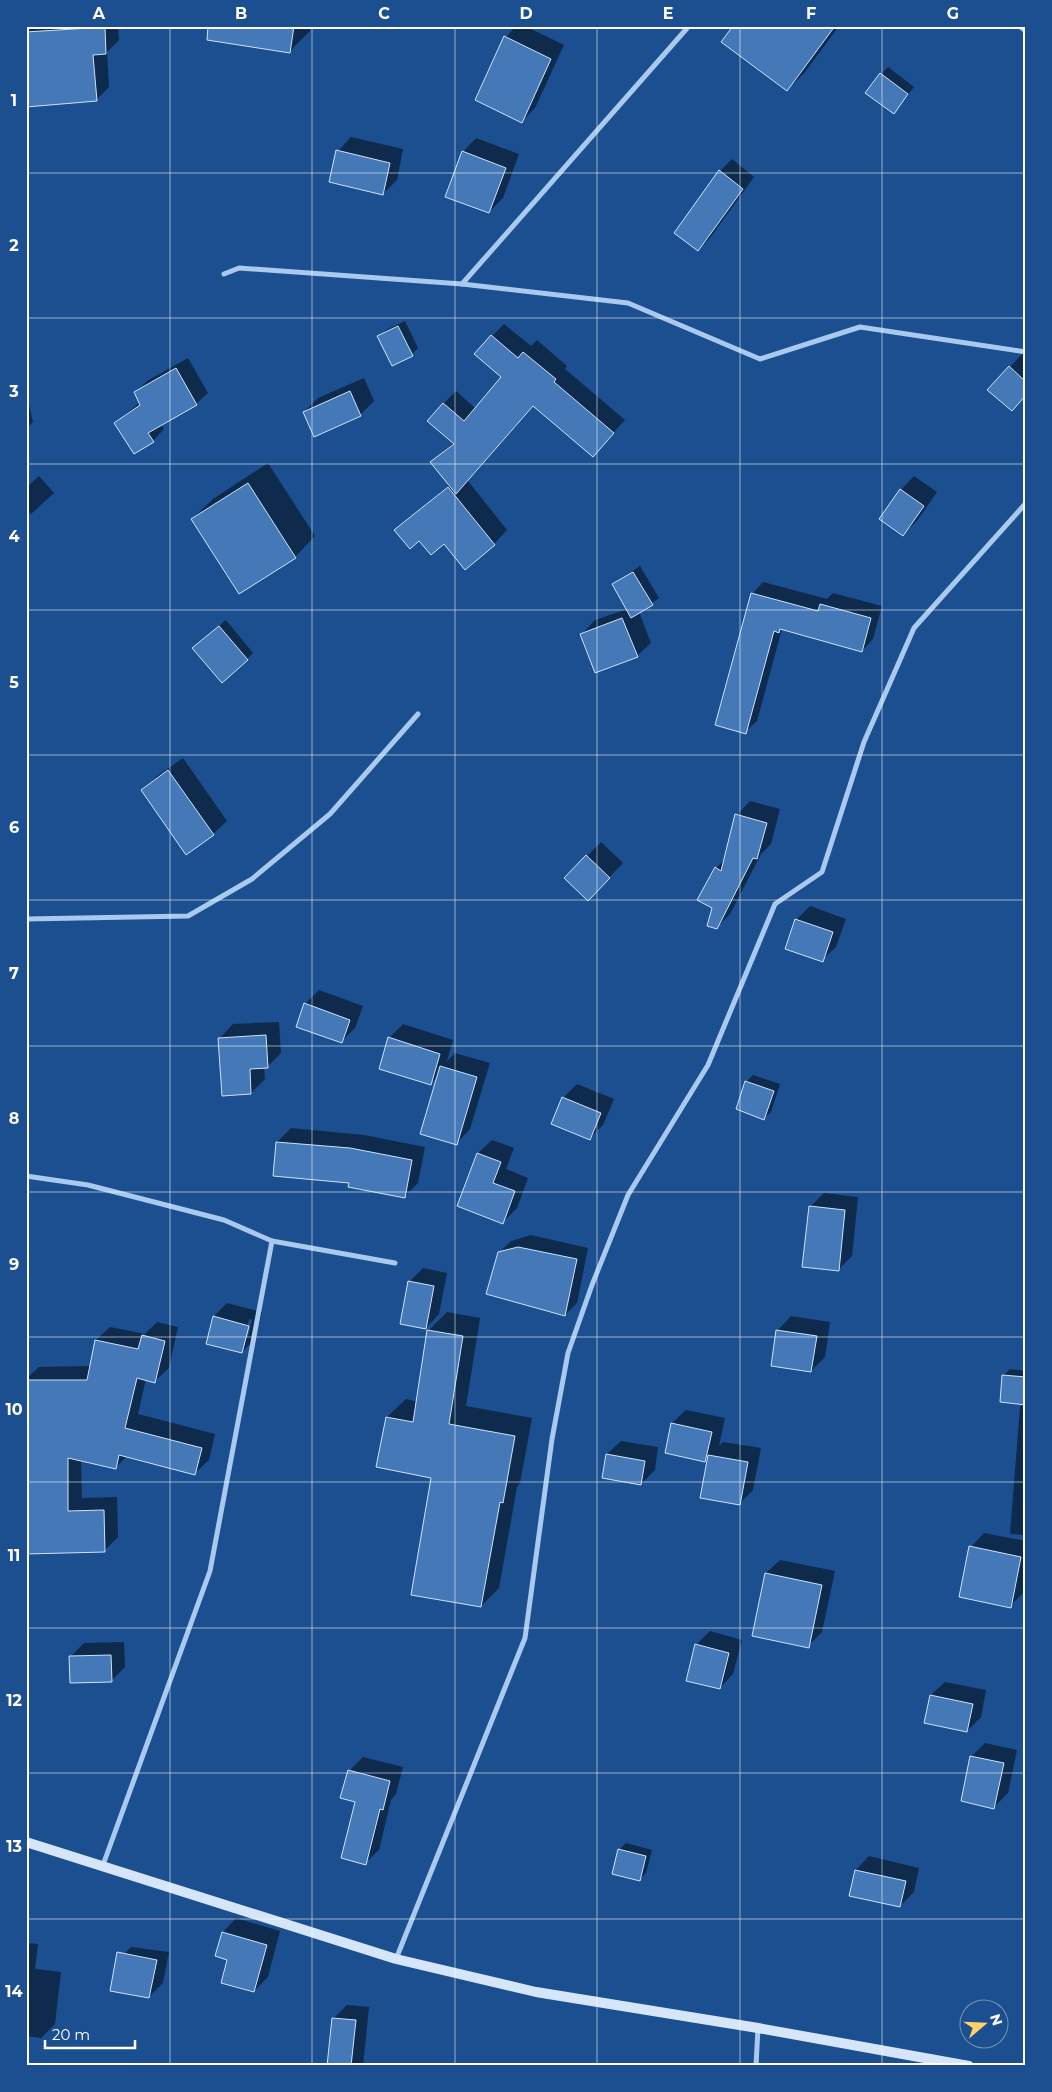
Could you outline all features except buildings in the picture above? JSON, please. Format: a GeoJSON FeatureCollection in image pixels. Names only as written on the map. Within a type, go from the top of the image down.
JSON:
{"type":"FeatureCollection","features":[{"type":"Feature","properties":{"kind":"street"},"geometry":{"type":"LineString","coordinates":[[462,284],[689,26]]}},
{"type":"Feature","properties":{"kind":"street"},"geometry":{"type":"LineString","coordinates":[[1019,26],[1026,31]]}},
{"type":"Feature","properties":{"kind":"street"},"geometry":{"type":"LineString","coordinates":[[224,274],[238,268],[462,284],[628,303],[760,359],[860,327],[1026,352]]}},
{"type":"Feature","properties":{"kind":"street"},"geometry":{"type":"LineString","coordinates":[[396,1959],[526,1638],[552,1439],[568,1353],[592,1285],[628,1195],[708,1065],[775,904],[822,872],[864,742],[914,628],[1026,503]]}},
{"type":"Feature","properties":{"kind":"street"},"geometry":{"type":"LineString","coordinates":[[26,918],[188,916],[252,879],[330,814],[418,714]]}},
{"type":"Feature","properties":{"kind":"street"},"geometry":{"type":"LineString","coordinates":[[26,1176],[88,1186],[224,1220],[272,1241],[395,1263]]}},
{"type":"Feature","properties":{"kind":"street"},"geometry":{"type":"LineString","coordinates":[[102,1865],[210,1571],[272,1241]]}},
{"type":"Feature","properties":{"kind":"street"},"geometry":{"type":"LineString","coordinates":[[26,1842],[396,1959],[536,1992],[758,2028],[969,2066]]}},
{"type":"Feature","properties":{"kind":"street"},"geometry":{"type":"LineString","coordinates":[[756,2066],[758,2028]]}}]}
